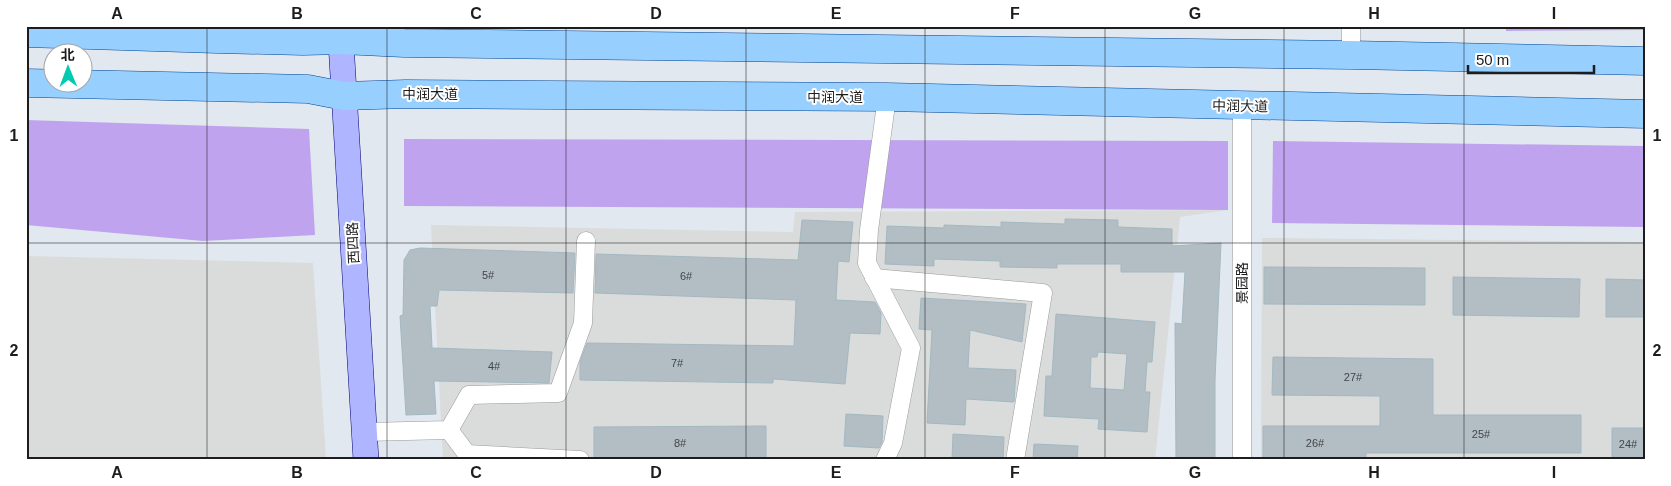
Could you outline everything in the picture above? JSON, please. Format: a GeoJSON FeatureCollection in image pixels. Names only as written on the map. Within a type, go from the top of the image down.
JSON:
{"type":"FeatureCollection","features":[{"type":"Feature","properties":{"kind":"main road"},"geometry":{"type":"LineString","coordinates":[[26,33],[303,41],[349,33],[1645,61]]}},
{"type":"Feature","properties":{"kind":"main road","name":"中润大道"},"geometry":{"type":"LineString","coordinates":[[26,83],[308,89],[353,95],[887,97],[1645,114]]}},
{"type":"Feature","properties":{"kind":"street"},"geometry":{"type":"LineString","coordinates":[[1351,54],[1352,26]]}},
{"type":"Feature","properties":{"kind":"street","name":"西四路"},"geometry":{"type":"LineString","coordinates":[[349,33],[373,431],[382,460]]}},
{"type":"Feature","properties":{"kind":"street"},"geometry":{"type":"LineString","coordinates":[[884,460],[893,443],[911,348],[866,263],[887,97]]}},
{"type":"Feature","properties":{"kind":"street","name":"景园路"},"geometry":{"type":"LineString","coordinates":[[1242,106],[1242,460]]}},
{"type":"Feature","properties":{"kind":"street"},"geometry":{"type":"LineString","coordinates":[[450,430],[469,395],[558,393],[583,323],[586,240]]}},
{"type":"Feature","properties":{"kind":"street"},"geometry":{"type":"LineString","coordinates":[[874,278],[1043,293],[1015,460]]}},
{"type":"Feature","properties":{"kind":"street"},"geometry":{"type":"LineString","coordinates":[[373,431],[450,430]]}},
{"type":"Feature","properties":{"kind":"street"},"geometry":{"type":"LineString","coordinates":[[450,430],[467,454],[580,460]]}},
{"type":"Feature","properties":{"kind":"street","name":"西四路"},"geometry":{"type":"LineString","coordinates":[[366,460],[373,431]]}},
{"type":"Feature","properties":{"kind":"shaded area"},"geometry":{"type":"Polygon","coordinates":[[[1506,26],[1645,26],[1645,30],[1506,31],[1506,26]]]}},
{"type":"Feature","properties":{"kind":"shaded area"},"geometry":{"type":"Polygon","coordinates":[[[26,120],[309,129],[315,235],[203,241],[26,225],[26,120]]]}},
{"type":"Feature","properties":{"kind":"shaded area"},"geometry":{"type":"Polygon","coordinates":[[[404,139],[1228,141],[1228,210],[404,206],[404,139]]]}},
{"type":"Feature","properties":{"kind":"shaded area"},"geometry":{"type":"Polygon","coordinates":[[[1273,141],[1645,146],[1645,227],[1272,223],[1273,141]]]}},
{"type":"Feature","properties":{"kind":"shaded area"},"geometry":{"type":"Polygon","coordinates":[[[1228,210],[1180,217],[1155,460],[443,460],[431,225],[793,232],[795,212],[1228,210]]]}},
{"type":"Feature","properties":{"kind":"shaded area"},"geometry":{"type":"Polygon","coordinates":[[[1262,238],[1645,242],[1645,460],[1261,460],[1262,238]]]}},
{"type":"Feature","properties":{"kind":"shaded area"},"geometry":{"type":"Polygon","coordinates":[[[26,256],[313,263],[326,460],[26,460],[26,256]]]}},
{"type":"Feature","properties":{"kind":"building"},"geometry":{"type":"Polygon","coordinates":[[[1065,219],[1118,220],[1118,227],[1172,229],[1172,246],[1221,243],[1215,380],[1215,460],[1176,460],[1175,323],[1182,324],[1185,272],[1121,272],[1121,264],[1057,264],[1057,268],[1000,267],[1000,261],[934,259],[934,266],[885,264],[887,226],[1001,227],[1001,222],[1065,224],[1065,219]]]}},
{"type":"Feature","properties":{"kind":"building"},"geometry":{"type":"Polygon","coordinates":[[[802,220],[853,222],[849,262],[838,261],[836,300],[875,302],[881,313],[880,334],[850,333],[845,384],[773,379],[773,383],[580,380],[580,362],[587,343],[794,346],[796,300],[595,293],[596,254],[798,260],[802,220]]]}},
{"type":"Feature","properties":{"kind":"building"},"geometry":{"type":"Polygon","coordinates":[[[420,248],[575,253],[573,293],[439,290],[437,306],[430,306],[432,348],[552,352],[549,383],[434,381],[436,414],[406,415],[400,316],[403,315],[404,260],[410,250],[420,248]]]}},
{"type":"Feature","properties":{"kind":"building"},"geometry":{"type":"Polygon","coordinates":[[[1264,267],[1425,268],[1425,305],[1264,304],[1264,267]]]}},
{"type":"Feature","properties":{"kind":"building"},"geometry":{"type":"Polygon","coordinates":[[[1453,277],[1580,279],[1579,317],[1453,315],[1453,277]]]}},
{"type":"Feature","properties":{"kind":"building"},"geometry":{"type":"Polygon","coordinates":[[[1606,279],[1645,280],[1645,317],[1606,317],[1606,279]]]}},
{"type":"Feature","properties":{"kind":"building"},"geometry":{"type":"Polygon","coordinates":[[[921,298],[1026,304],[1022,342],[970,330],[968,368],[1016,370],[1014,402],[966,399],[965,425],[927,423],[932,330],[919,329],[921,298]]]}},
{"type":"Feature","properties":{"kind":"building"},"geometry":{"type":"Polygon","coordinates":[[[1056,314],[1155,322],[1152,362],[1147,362],[1145,392],[1150,392],[1147,432],[1098,429],[1099,419],[1044,416],[1046,376],[1052,376],[1056,314]],[[1098,352],[1097,357],[1091,357],[1090,388],[1124,390],[1127,354],[1098,352]]]}},
{"type":"Feature","properties":{"kind":"building"},"geometry":{"type":"Polygon","coordinates":[[[1273,357],[1433,359],[1433,415],[1581,415],[1581,453],[1366,453],[1366,460],[1263,460],[1263,426],[1380,426],[1380,396],[1272,395],[1273,357]]]}},
{"type":"Feature","properties":{"kind":"building"},"geometry":{"type":"Polygon","coordinates":[[[846,414],[883,416],[882,442],[879,448],[844,446],[846,414]]]}},
{"type":"Feature","properties":{"kind":"building"},"geometry":{"type":"Polygon","coordinates":[[[766,426],[766,460],[594,460],[594,427],[766,426]]]}},
{"type":"Feature","properties":{"kind":"building"},"geometry":{"type":"Polygon","coordinates":[[[1612,428],[1645,428],[1645,460],[1612,460],[1612,428]]]}},
{"type":"Feature","properties":{"kind":"building"},"geometry":{"type":"Polygon","coordinates":[[[953,434],[1004,437],[1003,460],[952,460],[953,434]]]}},
{"type":"Feature","properties":{"kind":"building"},"geometry":{"type":"Polygon","coordinates":[[[1034,444],[1078,446],[1077,460],[1033,460],[1034,444]]]}}]}
